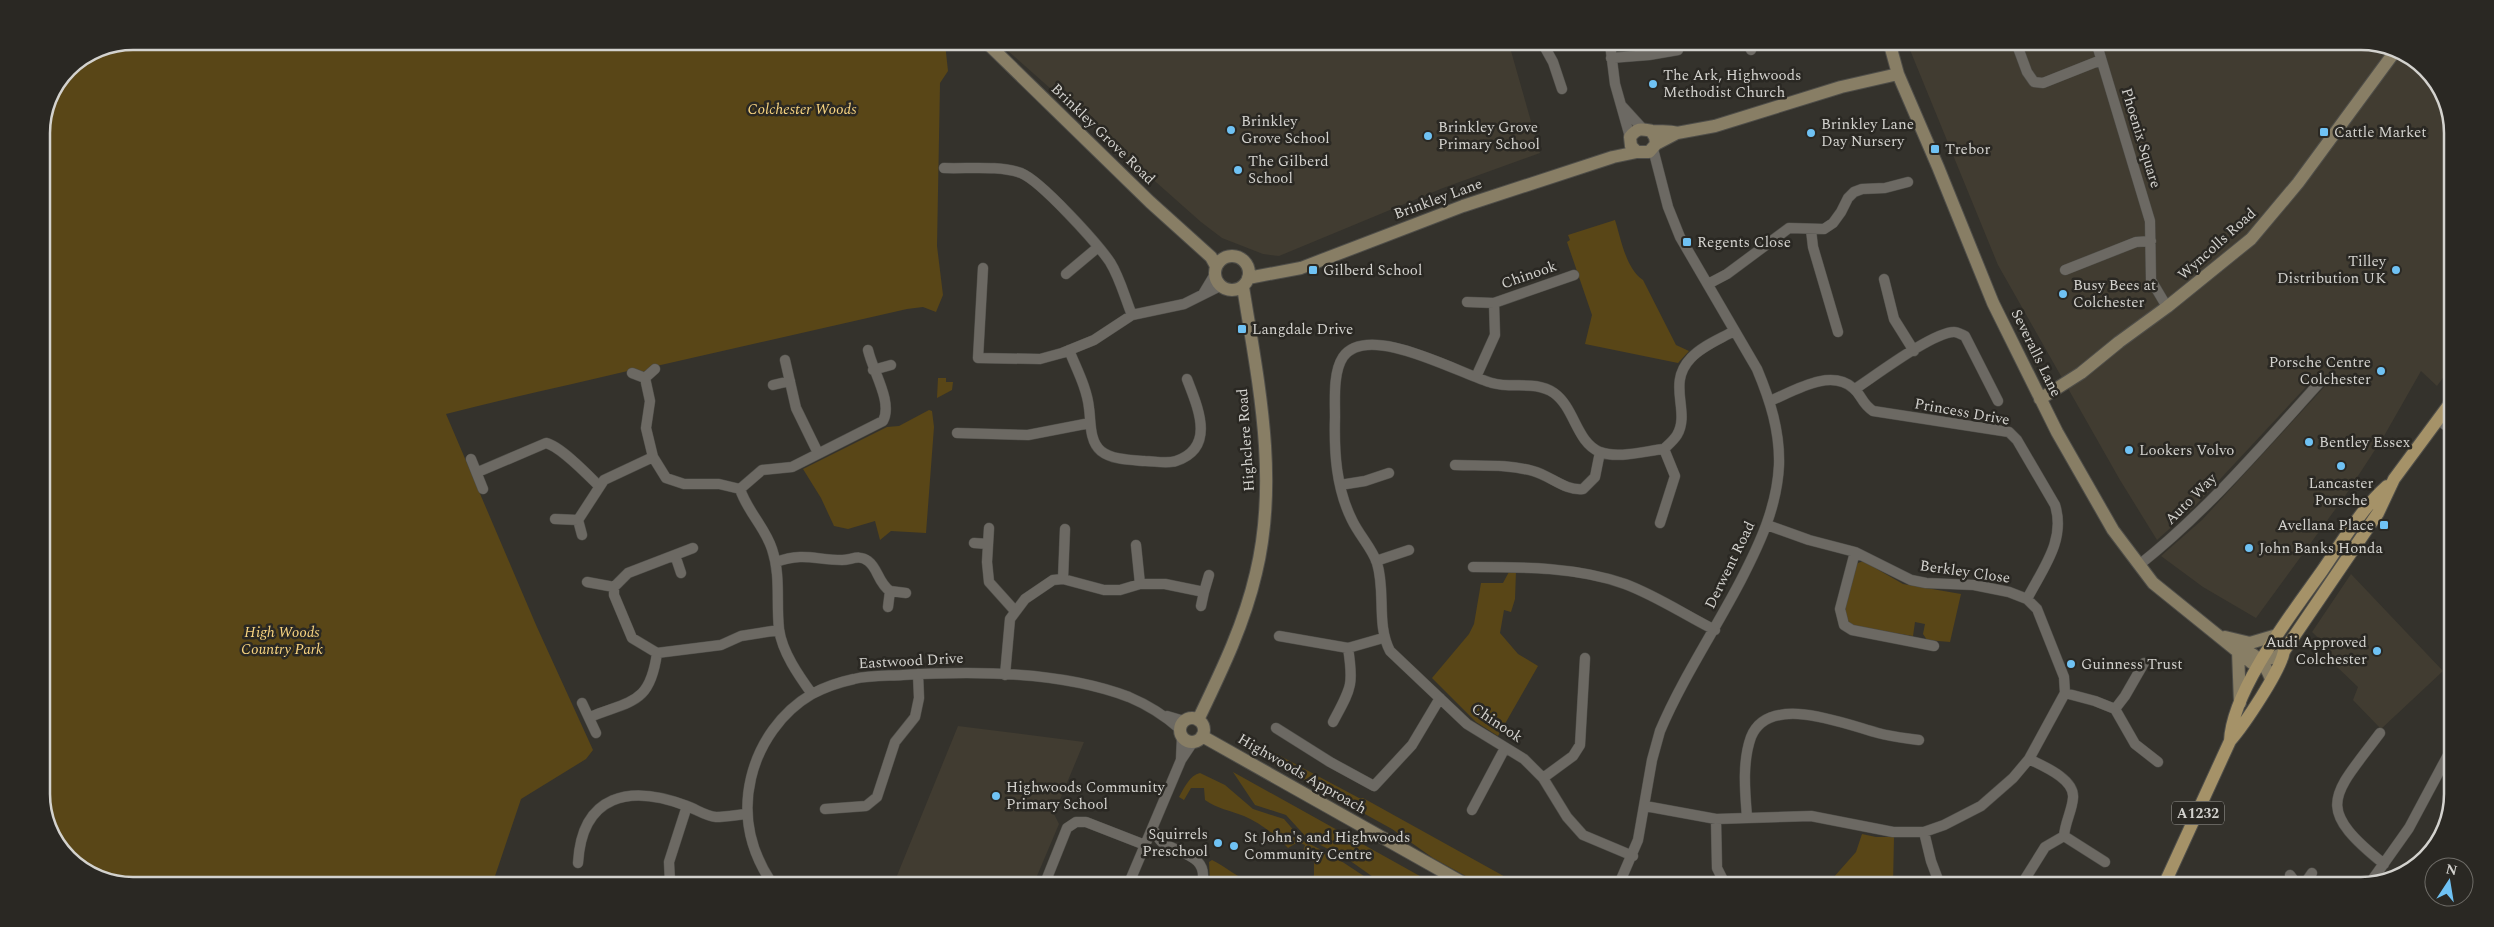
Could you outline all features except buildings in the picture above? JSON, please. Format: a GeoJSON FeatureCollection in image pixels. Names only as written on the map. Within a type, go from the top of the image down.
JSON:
{"type":"FeatureCollection","features":[{"type":"Feature","properties":{"kind":"main road","name":"A1232"},"geometry":{"type":"LineString","coordinates":[[2230,740],[2230,726],[2240,703],[2261,660],[2277,635],[2372,501],[2394,479],[2444,412]]}},
{"type":"Feature","properties":{"kind":"main road","name":"A1232"},"geometry":{"type":"LineString","coordinates":[[2168,877],[2230,740],[2241,728],[2271,679],[2283,659],[2284,651],[2378,513],[2394,479]]}},
{"type":"Feature","properties":{"kind":"street","name":"Brinkley Grove Road"},"geometry":{"type":"LineString","coordinates":[[994,50],[1197,246],[1212,257],[1231,276]]}},
{"type":"Feature","properties":{"kind":"street"},"geometry":{"type":"LineString","coordinates":[[1546,50],[1553,62],[1562,89]]}},
{"type":"Feature","properties":{"kind":"street"},"geometry":{"type":"LineString","coordinates":[[1610,50],[1615,84],[1622,105],[1642,146],[1655,137],[1622,105]]}},
{"type":"Feature","properties":{"kind":"street"},"geometry":{"type":"LineString","coordinates":[[1611,58],[1649,55],[1678,50]]}},
{"type":"Feature","properties":{"kind":"street","name":"Severalls Lane"},"geometry":{"type":"LineString","coordinates":[[1891,50],[1898,74],[1938,167],[1992,303],[2040,399],[2113,530],[2153,583],[2236,648],[2252,663],[2261,660]]}},
{"type":"Feature","properties":{"kind":"street"},"geometry":{"type":"LineString","coordinates":[[2018,50],[2027,72],[2034,82],[2043,83],[2101,60]]}},
{"type":"Feature","properties":{"kind":"street","name":"Phoenix Square"},"geometry":{"type":"LineString","coordinates":[[2098,50],[2150,221],[2151,280],[2167,307]]}},
{"type":"Feature","properties":{"kind":"street","name":"Wyncolls Road"},"geometry":{"type":"LineString","coordinates":[[2040,399],[2081,373],[2167,307],[2227,260],[2269,220],[2392,56]]}},
{"type":"Feature","properties":{"kind":"street","name":"Brinkley Lane"},"geometry":{"type":"LineString","coordinates":[[1231,276],[1301,268],[1463,206],[1613,157],[1677,133],[1715,126],[1842,87],[1898,74]]}},
{"type":"Feature","properties":{"kind":"street","name":"Brinkley Lane"},"geometry":{"type":"LineString","coordinates":[[1642,146],[1635,131],[1666,130],[1677,133]]}},
{"type":"Feature","properties":{"kind":"street","name":"Derwent Road"},"geometry":{"type":"LineString","coordinates":[[1622,877],[1633,856],[1645,806],[1652,760],[1660,731],[1715,630],[1767,525],[1775,498],[1779,464],[1777,434],[1770,401],[1757,369],[1680,237],[1658,176],[1642,146]]}},
{"type":"Feature","properties":{"kind":"street"},"geometry":{"type":"LineString","coordinates":[[944,168],[1004,170],[1019,173],[1030,178],[1065,212],[1110,263],[1132,315]]}},
{"type":"Feature","properties":{"kind":"street"},"geometry":{"type":"LineString","coordinates":[[1708,284],[1727,274],[1789,228],[1799,226],[1811,230],[1824,229],[1833,223],[1848,198],[1854,192],[1862,189],[1884,188],[1908,182]]}},
{"type":"Feature","properties":{"kind":"street"},"geometry":{"type":"LineString","coordinates":[[1811,230],[1813,247],[1838,332]]}},
{"type":"Feature","properties":{"kind":"street"},"geometry":{"type":"LineString","coordinates":[[2065,270],[2136,242],[2151,241]]}},
{"type":"Feature","properties":{"kind":"street"},"geometry":{"type":"LineString","coordinates":[[1066,274],[1097,248]]}},
{"type":"Feature","properties":{"kind":"street"},"geometry":{"type":"LineString","coordinates":[[983,268],[978,358],[1040,358],[1069,350],[1094,340],[1132,315],[1178,306],[1202,295],[1231,276]]}},
{"type":"Feature","properties":{"kind":"street","name":"Chinook"},"geometry":{"type":"LineString","coordinates":[[1467,302],[1494,303],[1574,275]]}},
{"type":"Feature","properties":{"kind":"street","name":"Highclere Road"},"geometry":{"type":"LineString","coordinates":[[1188,733],[1204,728],[1198,720],[1233,645],[1245,612],[1257,571],[1264,522],[1266,465],[1264,426],[1250,326],[1231,276]]}},
{"type":"Feature","properties":{"kind":"street"},"geometry":{"type":"LineString","coordinates":[[1884,279],[1894,319],[1914,350]]}},
{"type":"Feature","properties":{"kind":"street","name":"Chinook"},"geometry":{"type":"LineString","coordinates":[[1476,377],[1495,335],[1494,303]]}},
{"type":"Feature","properties":{"kind":"street"},"geometry":{"type":"LineString","coordinates":[[1279,636],[1348,648],[1384,638],[1381,583],[1376,561],[1352,522],[1340,485],[1335,443],[1336,391],[1343,358],[1349,351],[1360,346],[1404,350],[1422,354],[1493,383],[1543,387],[1563,401],[1590,446],[1600,452],[1611,454],[1664,450],[1677,435],[1682,420],[1678,390],[1681,373],[1690,359],[1700,350],[1734,331]]}},
{"type":"Feature","properties":{"kind":"street"},"geometry":{"type":"LineString","coordinates":[[1770,401],[1823,380],[1841,380],[1855,389],[1914,350],[1942,335],[1955,332],[1965,336],[1998,401]]}},
{"type":"Feature","properties":{"kind":"street"},"geometry":{"type":"LineString","coordinates":[[740,488],[762,470],[792,467],[883,421],[887,406],[873,370],[868,350]]}},
{"type":"Feature","properties":{"kind":"street"},"geometry":{"type":"LineString","coordinates":[[1069,350],[1086,393],[1095,442],[1102,451],[1116,458],[1175,461],[1188,454],[1198,443],[1201,431],[1201,417],[1187,379]]}},
{"type":"Feature","properties":{"kind":"street"},"geometry":{"type":"LineString","coordinates":[[785,360],[796,408],[818,453]]}},
{"type":"Feature","properties":{"kind":"street"},"geometry":{"type":"LineString","coordinates":[[873,370],[891,365]]}},
{"type":"Feature","properties":{"kind":"street"},"geometry":{"type":"LineString","coordinates":[[645,378],[655,369]]}},
{"type":"Feature","properties":{"kind":"street"},"geometry":{"type":"LineString","coordinates":[[632,373],[645,378]]}},
{"type":"Feature","properties":{"kind":"street"},"geometry":{"type":"LineString","coordinates":[[645,378],[650,401],[646,428],[653,458],[666,478],[675,483],[719,484],[740,488]]}},
{"type":"Feature","properties":{"kind":"street"},"geometry":{"type":"LineString","coordinates":[[773,385],[790,381]]}},
{"type":"Feature","properties":{"kind":"street","name":"Auto Way"},"geometry":{"type":"LineString","coordinates":[[2139,565],[2172,539],[2213,499],[2320,382]]}},
{"type":"Feature","properties":{"kind":"street","name":"Princess Drive"},"geometry":{"type":"LineString","coordinates":[[1855,389],[1864,405],[1873,411],[2009,432],[2017,440],[2056,505],[2059,517],[2059,537],[2027,599]]}},
{"type":"Feature","properties":{"kind":"street"},"geometry":{"type":"LineString","coordinates":[[2438,420],[2444,424]]}},
{"type":"Feature","properties":{"kind":"street"},"geometry":{"type":"LineString","coordinates":[[957,433],[1028,435],[1090,423]]}},
{"type":"Feature","properties":{"kind":"street"},"geometry":{"type":"LineString","coordinates":[[478,472],[546,443],[554,445],[562,451],[599,486]]}},
{"type":"Feature","properties":{"kind":"street"},"geometry":{"type":"LineString","coordinates":[[1660,523],[1675,476],[1664,450]]}},
{"type":"Feature","properties":{"kind":"street"},"geometry":{"type":"LineString","coordinates":[[1455,465],[1516,468],[1534,471],[1569,489],[1577,490],[1583,489],[1595,477],[1600,452]]}},
{"type":"Feature","properties":{"kind":"street"},"geometry":{"type":"LineString","coordinates":[[582,535],[578,520],[604,480],[653,458]]}},
{"type":"Feature","properties":{"kind":"street"},"geometry":{"type":"LineString","coordinates":[[471,459],[478,472],[483,489]]}},
{"type":"Feature","properties":{"kind":"street"},"geometry":{"type":"LineString","coordinates":[[1340,485],[1364,481],[1389,473]]}},
{"type":"Feature","properties":{"kind":"street"},"geometry":{"type":"LineString","coordinates":[[740,488],[749,509],[767,536],[776,562],[779,579],[779,630],[793,664],[812,694]]}},
{"type":"Feature","properties":{"kind":"street"},"geometry":{"type":"LineString","coordinates":[[555,519],[578,520]]}},
{"type":"Feature","properties":{"kind":"street","name":"Berkley Close"},"geometry":{"type":"LineString","coordinates":[[1767,525],[1809,540],[1855,552],[1911,580],[1926,583],[1974,586],[2009,592],[2027,599],[2037,609],[2064,677],[2066,693]]}},
{"type":"Feature","properties":{"kind":"street"},"geometry":{"type":"LineString","coordinates":[[989,528],[989,582],[1015,610]]}},
{"type":"Feature","properties":{"kind":"street"},"geometry":{"type":"LineString","coordinates":[[1063,579],[1065,529]]}},
{"type":"Feature","properties":{"kind":"street"},"geometry":{"type":"LineString","coordinates":[[974,543],[988,544]]}},
{"type":"Feature","properties":{"kind":"street"},"geometry":{"type":"LineString","coordinates":[[1136,545],[1140,584]]}},
{"type":"Feature","properties":{"kind":"street"},"geometry":{"type":"LineString","coordinates":[[693,548],[628,573],[614,587],[614,595],[632,638],[657,653],[721,645],[741,636],[779,630]]}},
{"type":"Feature","properties":{"kind":"street"},"geometry":{"type":"LineString","coordinates":[[1376,561],[1410,550]]}},
{"type":"Feature","properties":{"kind":"street"},"geometry":{"type":"LineString","coordinates":[[1855,552],[1840,608],[1844,624],[1852,630],[1934,646]]}},
{"type":"Feature","properties":{"kind":"street"},"geometry":{"type":"LineString","coordinates":[[675,555],[681,573]]}},
{"type":"Feature","properties":{"kind":"street"},"geometry":{"type":"LineString","coordinates":[[776,562],[807,555],[834,560],[857,557],[866,559],[873,565],[880,583],[890,592],[906,594]]}},
{"type":"Feature","properties":{"kind":"street"},"geometry":{"type":"LineString","coordinates":[[1473,567],[1570,570],[1606,579],[1644,592],[1715,630]]}},
{"type":"Feature","properties":{"kind":"street"},"geometry":{"type":"LineString","coordinates":[[1201,606],[1209,575]]}},
{"type":"Feature","properties":{"kind":"street"},"geometry":{"type":"LineString","coordinates":[[1005,675],[1008,632],[1015,610],[1053,580],[1063,579],[1104,590],[1120,590],[1140,584],[1164,584],[1204,592]]}},
{"type":"Feature","properties":{"kind":"street"},"geometry":{"type":"LineString","coordinates":[[587,582],[614,587]]}},
{"type":"Feature","properties":{"kind":"street"},"geometry":{"type":"LineString","coordinates":[[888,607],[890,592]]}},
{"type":"Feature","properties":{"kind":"street","name":"Severalls Lane"},"geometry":{"type":"LineString","coordinates":[[2218,635],[2250,643],[2277,635]]}},
{"type":"Feature","properties":{"kind":"street","name":"Chinook"},"geometry":{"type":"LineString","coordinates":[[1384,638],[1390,651],[1467,724],[1524,759],[1543,778],[1568,817],[1583,835],[1633,856]]}},
{"type":"Feature","properties":{"kind":"street"},"geometry":{"type":"LineString","coordinates":[[1333,722],[1351,689],[1351,667],[1348,648]]}},
{"type":"Feature","properties":{"kind":"street"},"geometry":{"type":"LineString","coordinates":[[2236,648],[2240,703]]}},
{"type":"Feature","properties":{"kind":"street"},"geometry":{"type":"LineString","coordinates":[[2271,679],[2261,660],[2276,657],[2284,651]]}},
{"type":"Feature","properties":{"kind":"street"},"geometry":{"type":"LineString","coordinates":[[590,717],[641,696],[648,690],[657,653]]}},
{"type":"Feature","properties":{"kind":"street"},"geometry":{"type":"LineString","coordinates":[[1543,778],[1573,756],[1580,745],[1585,658]]}},
{"type":"Feature","properties":{"kind":"street"},"geometry":{"type":"LineString","coordinates":[[2115,709],[2125,696],[2144,663]]}},
{"type":"Feature","properties":{"kind":"street"},"geometry":{"type":"LineString","coordinates":[[825,809],[866,806],[877,797],[895,742],[915,717],[919,698],[918,674]]}},
{"type":"Feature","properties":{"kind":"street","name":"Eastwood Drive"},"geometry":{"type":"LineString","coordinates":[[768,877],[752,845],[746,814],[749,786],[760,750],[783,717],[812,694],[856,678],[918,674],[1005,675],[1068,681],[1127,697],[1164,715],[1188,733]]}},
{"type":"Feature","properties":{"kind":"street"},"geometry":{"type":"LineString","coordinates":[[1645,806],[1716,820],[1747,817],[1811,816],[1893,832],[1924,832],[1944,825],[1981,806],[2013,778],[2029,759],[2066,693],[2115,709],[2135,744],[2158,762]]}},
{"type":"Feature","properties":{"kind":"street"},"geometry":{"type":"LineString","coordinates":[[1276,728],[1330,762],[1374,786],[1412,745],[1440,698]]}},
{"type":"Feature","properties":{"kind":"street"},"geometry":{"type":"LineString","coordinates":[[582,703],[596,733]]}},
{"type":"Feature","properties":{"kind":"street"},"geometry":{"type":"LineString","coordinates":[[1747,817],[1744,782],[1749,744],[1756,729],[1770,718],[1785,714],[1819,716],[1880,734],[1919,740]]}},
{"type":"Feature","properties":{"kind":"street"},"geometry":{"type":"LineString","coordinates":[[1132,877],[1181,760],[1188,733]]}},
{"type":"Feature","properties":{"kind":"street","name":"Highwoods Approach"},"geometry":{"type":"LineString","coordinates":[[1188,733],[1452,877]]}},
{"type":"Feature","properties":{"kind":"street"},"geometry":{"type":"LineString","coordinates":[[2380,733],[2347,777],[2338,792],[2336,800],[2337,812],[2346,829],[2360,845],[2384,864]]}},
{"type":"Feature","properties":{"kind":"street"},"geometry":{"type":"LineString","coordinates":[[1472,810],[1505,748]]}},
{"type":"Feature","properties":{"kind":"street"},"geometry":{"type":"LineString","coordinates":[[2026,877],[2045,847],[2064,836],[2068,815],[2074,799],[2073,789],[2060,777],[2029,759]]}},
{"type":"Feature","properties":{"kind":"street"},"geometry":{"type":"LineString","coordinates":[[2376,875],[2409,828],[2444,762]]}},
{"type":"Feature","properties":{"kind":"street"},"geometry":{"type":"LineString","coordinates":[[578,863],[579,842],[586,824],[608,802],[626,796],[646,796],[687,806],[714,817],[746,814]]}},
{"type":"Feature","properties":{"kind":"street"},"geometry":{"type":"LineString","coordinates":[[670,877],[669,862],[687,806]]}},
{"type":"Feature","properties":{"kind":"street"},"geometry":{"type":"LineString","coordinates":[[1716,820],[1717,868],[1721,877]]}},
{"type":"Feature","properties":{"kind":"street"},"geometry":{"type":"LineString","coordinates":[[1047,877],[1067,828],[1076,822],[1086,822],[1146,845]]}},
{"type":"Feature","properties":{"kind":"street"},"geometry":{"type":"LineString","coordinates":[[1153,829],[1163,842],[1198,861],[1203,870],[1202,877]]}},
{"type":"Feature","properties":{"kind":"street"},"geometry":{"type":"LineString","coordinates":[[1924,832],[1937,877]]}},
{"type":"Feature","properties":{"kind":"street"},"geometry":{"type":"LineString","coordinates":[[2064,836],[2105,862]]}},
{"type":"Feature","properties":{"kind":"street"},"geometry":{"type":"LineString","coordinates":[[2309,877],[2312,873]]}},
{"type":"Feature","properties":{"kind":"shaded area"},"geometry":{"type":"Polygon","coordinates":[[[1007,50],[1511,50],[1540,153],[1443,188],[1279,256],[1263,254],[1222,238],[1201,222],[1007,50]]]}},
{"type":"Feature","properties":{"kind":"shaded area"},"geometry":{"type":"Polygon","coordinates":[[[1910,50],[2372,51],[2388,54],[2412,67],[2427,82],[2438,101],[2444,127],[2444,376],[2437,386],[2421,371],[2384,436],[2345,496],[2256,618],[2203,587],[2161,556],[2202,520],[2327,384],[2317,375],[2196,505],[2157,540],[2120,480],[1998,265],[1910,50]]]}},
{"type":"Feature","properties":{"kind":"shaded area","name":"Audi Approved Colchester"},"geometry":{"type":"Polygon","coordinates":[[[2351,574],[2443,671],[2381,729],[2353,700],[2358,687],[2335,665],[2338,661],[2329,652],[2330,649],[2312,632],[2351,574]]]}},
{"type":"Feature","properties":{"kind":"shaded area","name":"Highwoods Community Primary School"},"geometry":{"type":"Polygon","coordinates":[[[958,726],[1084,742],[1054,814],[1059,824],[1037,877],[896,877],[958,726]]]}},
{"type":"Feature","properties":{"kind":"green space","name":"High Woods Country Park"},"geometry":{"type":"Polygon","coordinates":[[[133,50],[946,50],[948,71],[940,83],[937,246],[943,295],[936,312],[923,307],[907,309],[652,367],[643,372],[632,370],[446,414],[536,625],[593,750],[586,759],[521,799],[495,877],[122,876],[106,873],[87,863],[74,853],[61,836],[54,821],[50,800],[50,133],[56,101],[74,74],[87,64],[101,56],[133,50]]]}},
{"type":"Feature","properties":{"kind":"green space"},"geometry":{"type":"Polygon","coordinates":[[[1615,220],[1632,269],[1643,280],[1676,345],[1689,351],[1678,363],[1585,344],[1592,315],[1567,242],[1570,240],[1568,235],[1615,220]]]}},
{"type":"Feature","properties":{"kind":"green space"},"geometry":{"type":"Polygon","coordinates":[[[938,378],[946,378],[946,382],[953,382],[952,390],[937,398],[938,378]]]}},
{"type":"Feature","properties":{"kind":"green space"},"geometry":{"type":"Polygon","coordinates":[[[929,410],[932,411],[934,427],[926,533],[891,531],[880,540],[875,521],[848,529],[834,526],[821,498],[803,469],[887,427],[899,426],[929,410]]]}},
{"type":"Feature","properties":{"kind":"green space"},"geometry":{"type":"Polygon","coordinates":[[[1863,561],[1903,584],[1961,594],[1950,642],[1927,640],[1923,634],[1925,624],[1915,622],[1913,636],[1852,626],[1846,613],[1847,598],[1855,567],[1863,561]]]}},
{"type":"Feature","properties":{"kind":"green space"},"geometry":{"type":"Polygon","coordinates":[[[1510,570],[1516,571],[1515,599],[1511,612],[1504,610],[1500,633],[1518,654],[1538,666],[1498,736],[1476,722],[1432,678],[1469,634],[1474,624],[1481,583],[1503,583],[1510,570]]]}},
{"type":"Feature","properties":{"kind":"green space"},"geometry":{"type":"Polygon","coordinates":[[[1254,742],[1359,798],[1363,798],[1505,877],[1467,877],[1433,858],[1392,829],[1249,750],[1254,742]]]}},
{"type":"Feature","properties":{"kind":"green space"},"geometry":{"type":"Polygon","coordinates":[[[1233,772],[1421,877],[1373,877],[1349,860],[1307,838],[1286,815],[1255,805],[1233,772]]]}},
{"type":"Feature","properties":{"kind":"green space"},"geometry":{"type":"Polygon","coordinates":[[[1200,773],[1225,785],[1253,809],[1284,819],[1302,840],[1335,857],[1365,877],[1313,877],[1314,862],[1302,854],[1305,845],[1298,842],[1288,848],[1256,822],[1205,800],[1204,788],[1191,788],[1184,800],[1179,797],[1190,779],[1200,773]]]}},
{"type":"Feature","properties":{"kind":"green space"},"geometry":{"type":"Polygon","coordinates":[[[1862,834],[1876,837],[1894,837],[1893,877],[1834,877],[1856,852],[1862,834]]]}},
{"type":"Feature","properties":{"kind":"green space"},"geometry":{"type":"Polygon","coordinates":[[[1212,860],[1240,877],[1210,877],[1209,862],[1212,860]]]}},
{"type":"Feature","properties":{"kind":"place","name":"The Ark, Highwoods Methodist Church"},"geometry":{"type":"Point","coordinates":[1653,84]}},
{"type":"Feature","properties":{"kind":"place","name":"Brinkley Grove School"},"geometry":{"type":"Point","coordinates":[1231,130]}},
{"type":"Feature","properties":{"kind":"place","name":"Cattle Market"},"geometry":{"type":"Point","coordinates":[2324,132]}},
{"type":"Feature","properties":{"kind":"place","name":"Brinkley Lane Day Nursery"},"geometry":{"type":"Point","coordinates":[1811,133]}},
{"type":"Feature","properties":{"kind":"place","name":"Brinkley Grove Primary School"},"geometry":{"type":"Point","coordinates":[1428,136]}},
{"type":"Feature","properties":{"kind":"place","name":"Trebor"},"geometry":{"type":"Point","coordinates":[1935,149]}},
{"type":"Feature","properties":{"kind":"place","name":"The Gilberd School"},"geometry":{"type":"Point","coordinates":[1238,170]}},
{"type":"Feature","properties":{"kind":"place","name":"Regents Close"},"geometry":{"type":"Point","coordinates":[1687,242]}},
{"type":"Feature","properties":{"kind":"place","name":"Gilberd School"},"geometry":{"type":"Point","coordinates":[1313,270]}},
{"type":"Feature","properties":{"kind":"place","name":"Tilley Distribution UK"},"geometry":{"type":"Point","coordinates":[2396,270]}},
{"type":"Feature","properties":{"kind":"place","name":"Busy Bees at Colchester"},"geometry":{"type":"Point","coordinates":[2063,294]}},
{"type":"Feature","properties":{"kind":"place","name":"Langdale Drive"},"geometry":{"type":"Point","coordinates":[1242,329]}},
{"type":"Feature","properties":{"kind":"place","name":"Porsche Centre Colchester"},"geometry":{"type":"Point","coordinates":[2381,371]}},
{"type":"Feature","properties":{"kind":"place","name":"Bentley Essex"},"geometry":{"type":"Point","coordinates":[2309,442]}},
{"type":"Feature","properties":{"kind":"place","name":"Lookers Volvo"},"geometry":{"type":"Point","coordinates":[2129,450]}},
{"type":"Feature","properties":{"kind":"place","name":"Lancaster Porsche"},"geometry":{"type":"Point","coordinates":[2341,466]}},
{"type":"Feature","properties":{"kind":"place","name":"Avellana Place"},"geometry":{"type":"Point","coordinates":[2384,525]}},
{"type":"Feature","properties":{"kind":"place","name":"John Banks Honda"},"geometry":{"type":"Point","coordinates":[2249,548]}},
{"type":"Feature","properties":{"kind":"place","name":"Audi Approved Colchester"},"geometry":{"type":"Point","coordinates":[2377,651]}},
{"type":"Feature","properties":{"kind":"place","name":"Guinness Trust"},"geometry":{"type":"Point","coordinates":[2071,664]}},
{"type":"Feature","properties":{"kind":"place","name":"Highwoods Community Primary School"},"geometry":{"type":"Point","coordinates":[996,796]}},
{"type":"Feature","properties":{"kind":"place","name":"Squirrels Preschool"},"geometry":{"type":"Point","coordinates":[1218,843]}},
{"type":"Feature","properties":{"kind":"place","name":"St John's and Highwoods Community Centre"},"geometry":{"type":"Point","coordinates":[1234,846]}},
{"type":"Feature","properties":{"kind":"park label","name":"Colchester Woods"},"geometry":{"type":"Point","coordinates":[802,109]}}]}
